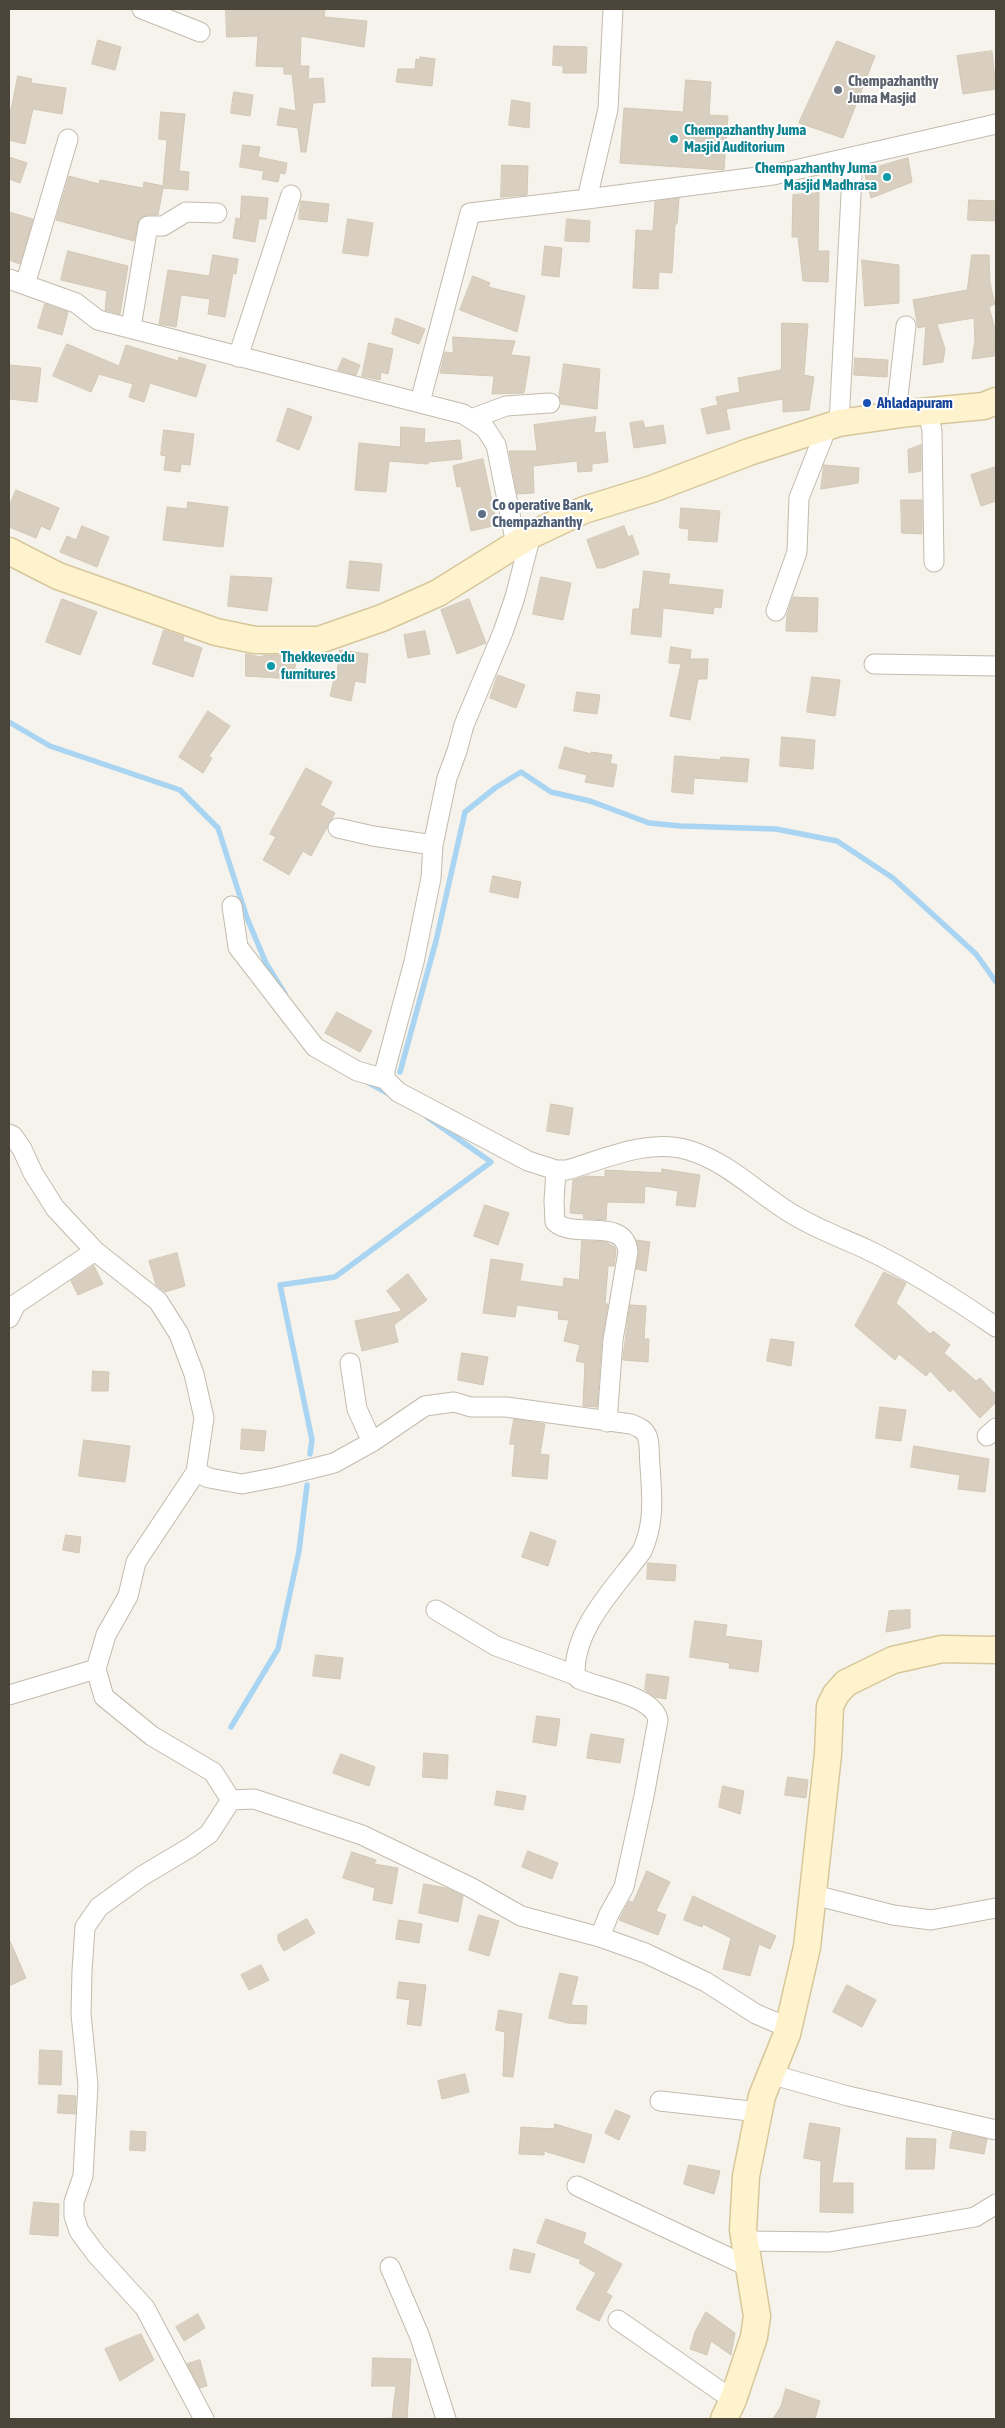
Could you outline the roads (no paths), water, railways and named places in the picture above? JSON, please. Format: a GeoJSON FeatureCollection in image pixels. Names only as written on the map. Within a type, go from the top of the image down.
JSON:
{"type":"FeatureCollection","features":[{"type":"Feature","properties":{"kind":"main road"},"geometry":{"type":"LineString","coordinates":[[9,551],[58,576],[216,632],[255,640],[319,640],[382,618],[438,593],[523,539],[584,510],[652,489],[749,452],[833,425],[896,414],[984,406],[996,401]]}},
{"type":"Feature","properties":{"kind":"main road"},"geometry":{"type":"LineString","coordinates":[[728,2410],[754,2337],[757,2316],[743,2230],[746,2176],[759,2112],[770,2074],[789,2028],[807,1947],[828,1754],[830,1706],[836,1694],[846,1683],[860,1674],[908,1656],[942,1649],[996,1650]]}},
{"type":"Feature","properties":{"kind":"street"},"geometry":{"type":"LineString","coordinates":[[142,9],[200,32]]}},
{"type":"Feature","properties":{"kind":"street"},"geometry":{"type":"LineString","coordinates":[[587,199],[608,109],[613,9]]}},
{"type":"Feature","properties":{"kind":"street"},"geometry":{"type":"LineString","coordinates":[[420,402],[470,213],[773,175],[996,124]]}},
{"type":"Feature","properties":{"kind":"street"},"geometry":{"type":"LineString","coordinates":[[68,139],[17,282],[76,303],[98,320],[463,414],[484,428],[496,445],[523,539],[515,598],[503,632],[464,725],[447,778],[432,845],[431,878],[414,962],[385,1070],[385,1079]]}},
{"type":"Feature","properties":{"kind":"street"},"geometry":{"type":"LineString","coordinates":[[776,611],[797,552],[799,498],[833,425],[853,157]]}},
{"type":"Feature","properties":{"kind":"street"},"geometry":{"type":"LineString","coordinates":[[238,356],[291,195]]}},
{"type":"Feature","properties":{"kind":"street"},"geometry":{"type":"LineString","coordinates":[[130,327],[148,226],[163,226],[186,212],[217,213]]}},
{"type":"Feature","properties":{"kind":"street"},"geometry":{"type":"LineString","coordinates":[[896,414],[906,326]]}},
{"type":"Feature","properties":{"kind":"street"},"geometry":{"type":"LineString","coordinates":[[471,419],[506,406],[550,403]]}},
{"type":"Feature","properties":{"kind":"street"},"geometry":{"type":"LineString","coordinates":[[928,411],[932,431],[934,562]]}},
{"type":"Feature","properties":{"kind":"street"},"geometry":{"type":"LineString","coordinates":[[874,664],[996,666]]}},
{"type":"Feature","properties":{"kind":"street"},"geometry":{"type":"LineString","coordinates":[[338,828],[373,836],[432,845]]}},
{"type":"Feature","properties":{"kind":"street"},"geometry":{"type":"LineString","coordinates":[[232,906],[238,947],[315,1047],[357,1071],[385,1079],[398,1092],[528,1161],[556,1170],[566,1170],[638,1149],[658,1146],[688,1150],[727,1167],[793,1215],[866,1249],[937,1287],[996,1327]]}},
{"type":"Feature","properties":{"kind":"street"},"geometry":{"type":"LineString","coordinates":[[9,1134],[13,1136],[22,1149],[32,1173],[55,1208],[94,1251],[158,1301],[179,1334],[194,1374],[204,1418],[196,1472],[136,1562],[128,1596],[106,1635],[96,1669],[104,1697],[152,1736],[213,1772],[231,1800]]}},
{"type":"Feature","properties":{"kind":"street"},"geometry":{"type":"LineString","coordinates":[[556,1170],[555,1222],[565,1228],[615,1232],[622,1235],[627,1241],[628,1252],[613,1340],[606,1422]]}},
{"type":"Feature","properties":{"kind":"street"},"geometry":{"type":"LineString","coordinates":[[9,1318],[16,1304],[94,1251]]}},
{"type":"Feature","properties":{"kind":"street"},"geometry":{"type":"LineString","coordinates":[[350,1363],[357,1409],[372,1442]]}},
{"type":"Feature","properties":{"kind":"street"},"geometry":{"type":"LineString","coordinates":[[196,1472],[209,1478],[242,1484],[334,1463],[372,1442],[426,1406],[454,1402],[472,1407],[506,1407],[632,1424],[641,1428],[648,1438],[652,1518],[642,1551],[599,1608],[576,1650],[575,1675],[578,1680],[623,1693],[654,1709],[658,1720],[624,1887],[608,1914],[600,1937]]}},
{"type":"Feature","properties":{"kind":"street"},"geometry":{"type":"LineString","coordinates":[[436,1610],[496,1646],[575,1675]]}},
{"type":"Feature","properties":{"kind":"street"},"geometry":{"type":"LineString","coordinates":[[9,1695],[96,1669]]}},
{"type":"Feature","properties":{"kind":"street"},"geometry":{"type":"LineString","coordinates":[[231,1800],[254,1800],[362,1835],[470,1887],[520,1916],[600,1937],[644,1953],[689,1974],[756,2014],[789,2028]]}},
{"type":"Feature","properties":{"kind":"street"},"geometry":{"type":"LineString","coordinates":[[204,2419],[145,2308],[96,2254],[79,2231],[74,2216],[74,2202],[82,2176],[88,2085],[81,2014],[82,1971],[85,1927],[99,1907],[142,1876],[209,1834],[231,1800]]}},
{"type":"Feature","properties":{"kind":"street"},"geometry":{"type":"LineString","coordinates":[[814,1895],[893,1915],[931,1920],[996,1908]]}},
{"type":"Feature","properties":{"kind":"street"},"geometry":{"type":"LineString","coordinates":[[770,2074],[848,2096],[996,2130]]}},
{"type":"Feature","properties":{"kind":"street"},"geometry":{"type":"LineString","coordinates":[[660,2101],[759,2112]]}},
{"type":"Feature","properties":{"kind":"street"},"geometry":{"type":"LineString","coordinates":[[577,2186],[749,2267]]}},
{"type":"Feature","properties":{"kind":"street"},"geometry":{"type":"LineString","coordinates":[[745,2241],[829,2242],[975,2217],[996,2204]]}},
{"type":"Feature","properties":{"kind":"street"},"geometry":{"type":"LineString","coordinates":[[390,2267],[420,2338],[446,2419]]}},
{"type":"Feature","properties":{"kind":"street"},"geometry":{"type":"LineString","coordinates":[[618,2320],[728,2410]]}},
{"type":"Feature","properties":{"kind":"waterway"},"geometry":{"type":"LineString","coordinates":[[9,722],[50,746],[180,790],[218,828],[247,918],[266,963],[285,994]]}},
{"type":"Feature","properties":{"kind":"waterway"},"geometry":{"type":"LineString","coordinates":[[400,1072],[436,941],[465,812],[495,788],[521,772],[551,792],[590,801],[649,823],[776,829],[837,841],[893,878],[976,954],[996,982]]}},
{"type":"Feature","properties":{"kind":"waterway"},"geometry":{"type":"LineString","coordinates":[[369,1083],[389,1094]]}},
{"type":"Feature","properties":{"kind":"waterway"},"geometry":{"type":"LineString","coordinates":[[310,1454],[312,1440],[280,1285],[335,1277],[491,1162],[427,1117]]}},
{"type":"Feature","properties":{"kind":"waterway"},"geometry":{"type":"LineString","coordinates":[[231,1727],[278,1649],[299,1551],[307,1485]]}},
{"type":"Feature","properties":{"kind":"place","name":"Chempazhanthy Juma Masjid"},"geometry":{"type":"Point","coordinates":[838,90]}},
{"type":"Feature","properties":{"kind":"place","name":"Chempazhanthy Juma Masjid Auditorium"},"geometry":{"type":"Point","coordinates":[674,139]}},
{"type":"Feature","properties":{"kind":"place","name":"Chempazhanthy Juma Masjid Madhrasa"},"geometry":{"type":"Point","coordinates":[887,177]}},
{"type":"Feature","properties":{"kind":"place","name":"Ahladapuram"},"geometry":{"type":"Point","coordinates":[867,403]}},
{"type":"Feature","properties":{"kind":"place","name":"Co operative Bank, Chempazhanthy"},"geometry":{"type":"Point","coordinates":[482,514]}},
{"type":"Feature","properties":{"kind":"place","name":"Thekkeveedu furnitures"},"geometry":{"type":"Point","coordinates":[271,666]}}]}
